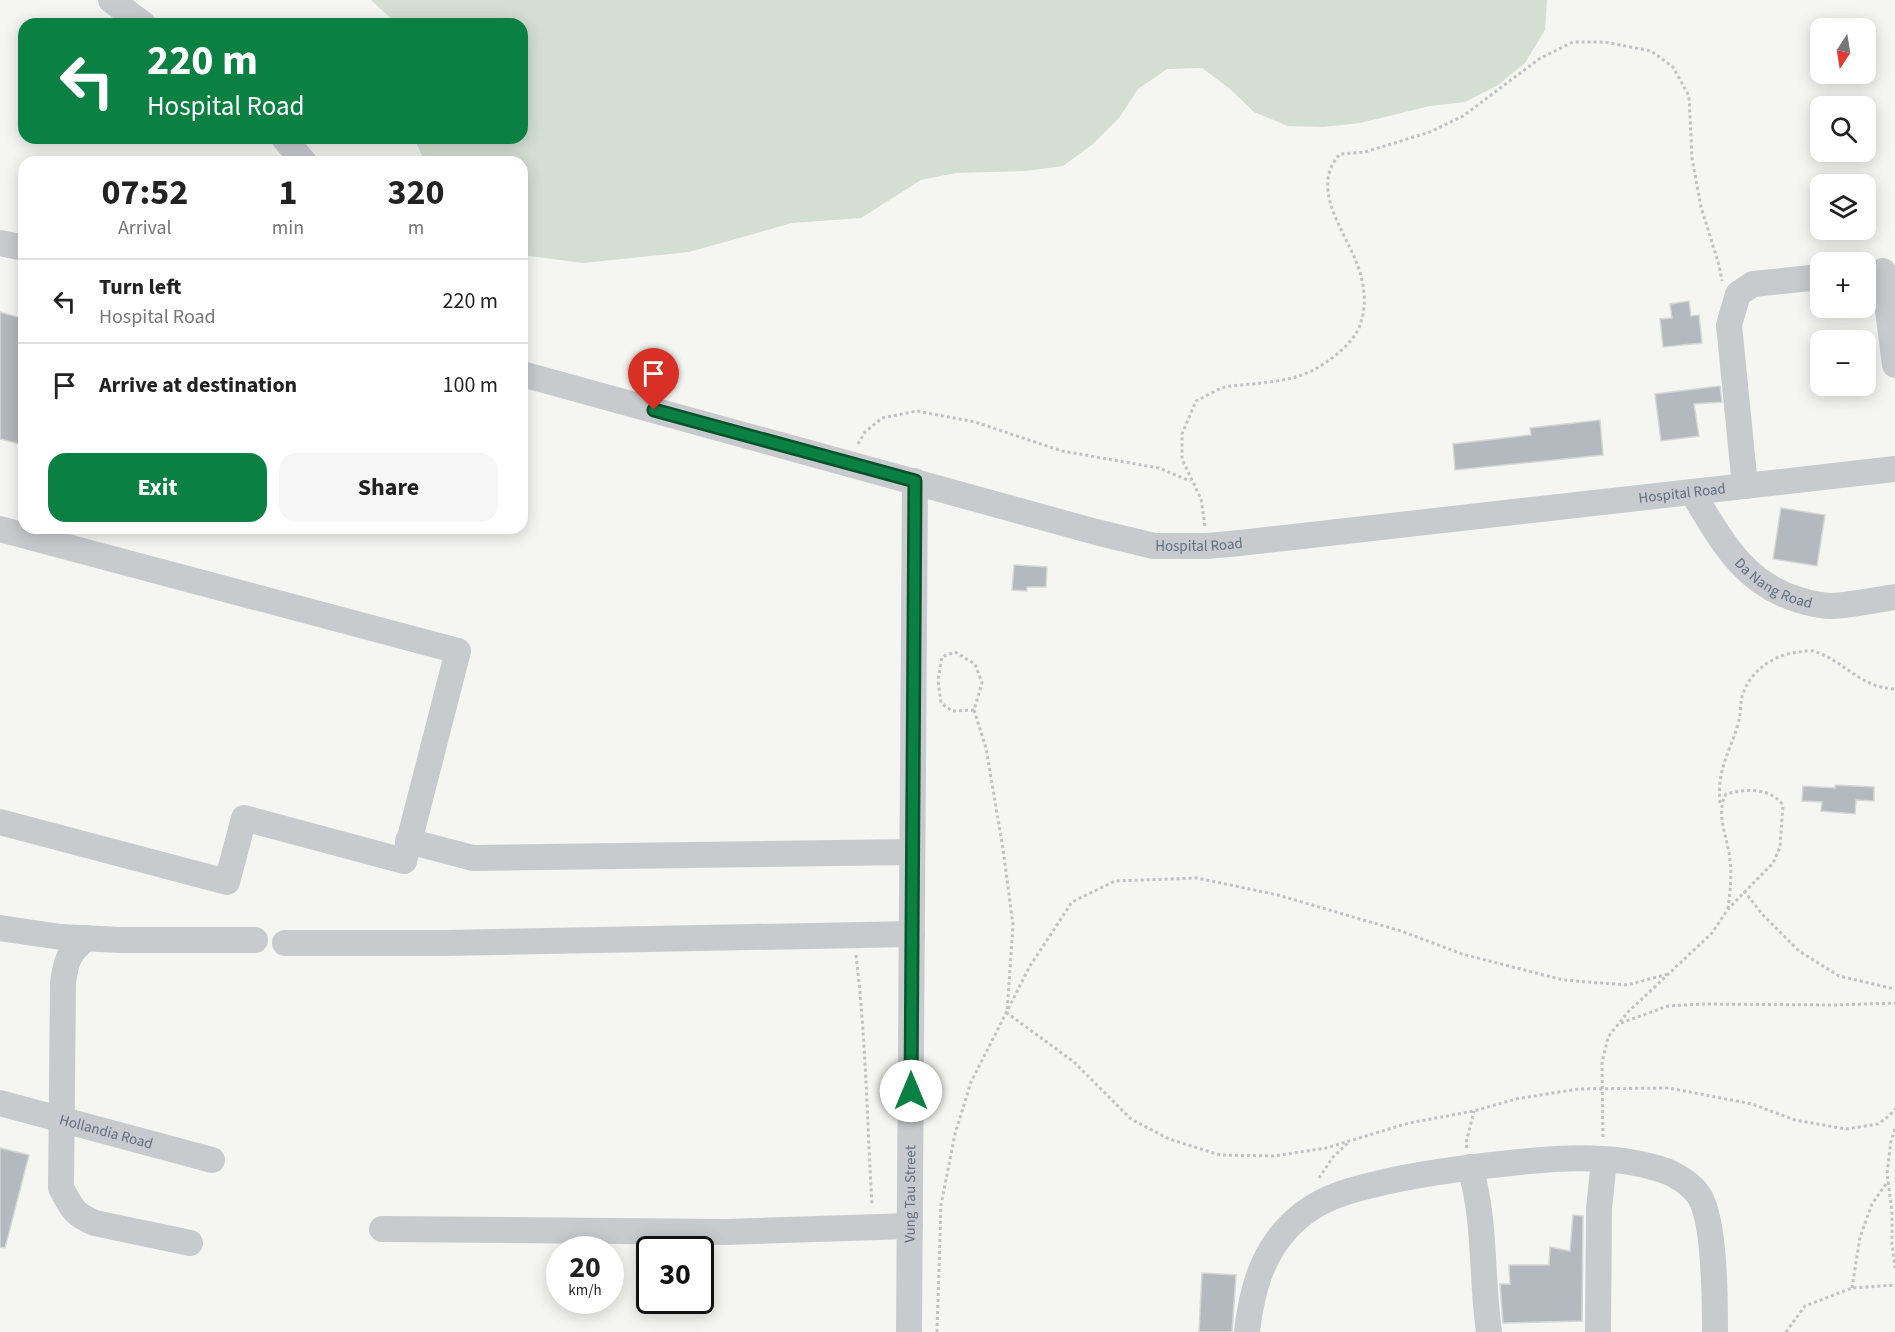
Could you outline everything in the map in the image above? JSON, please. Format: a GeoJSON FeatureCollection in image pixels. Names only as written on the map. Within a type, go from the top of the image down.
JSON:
{"type":"FeatureCollection","features":[{"type":"Feature","properties":{"kind":"street"},"geometry":{"type":"LineString","coordinates":[[111,0],[135,18]]}},
{"type":"Feature","properties":{"kind":"street"},"geometry":{"type":"LineString","coordinates":[[289,144],[299,156]]}},
{"type":"Feature","properties":{"kind":"street"},"geometry":{"type":"LineString","coordinates":[[0,243],[18,247]]}},
{"type":"Feature","properties":{"kind":"street"},"geometry":{"type":"LineString","coordinates":[[1881,271],[1895,365]]}},
{"type":"Feature","properties":{"kind":"street"},"geometry":{"type":"LineString","coordinates":[[1745,486],[1730,325],[1738,294],[1753,284],[1810,278]]}},
{"type":"Feature","properties":{"kind":"street","name":"Hospital Road"},"geometry":{"type":"LineString","coordinates":[[528,376],[1154,546],[1207,546],[1386,528],[1895,469]]}},
{"type":"Feature","properties":{"kind":"street","name":"Vung Tau Street"},"geometry":{"type":"LineString","coordinates":[[909,1332],[915,481]]}},
{"type":"Feature","properties":{"kind":"street","name":"Da Nang Road"},"geometry":{"type":"LineString","coordinates":[[1692,492],[1731,555],[1762,584],[1788,597],[1810,604],[1829,606],[1895,597]]}},
{"type":"Feature","properties":{"kind":"street"},"geometry":{"type":"LineString","coordinates":[[0,529],[18,534]]}},
{"type":"Feature","properties":{"kind":"street"},"geometry":{"type":"LineString","coordinates":[[0,822],[227,882],[244,818],[404,861],[458,651],[19,534]]}},
{"type":"Feature","properties":{"kind":"street"},"geometry":{"type":"LineString","coordinates":[[408,841],[473,858],[912,852]]}},
{"type":"Feature","properties":{"kind":"street"},"geometry":{"type":"LineString","coordinates":[[0,928],[120,940],[255,940]]}},
{"type":"Feature","properties":{"kind":"street"},"geometry":{"type":"LineString","coordinates":[[285,943],[456,943],[912,934]]}},
{"type":"Feature","properties":{"kind":"street"},"geometry":{"type":"LineString","coordinates":[[86,938],[72,951],[66,962],[63,983],[61,1188],[69,1205],[81,1218],[190,1243]]}},
{"type":"Feature","properties":{"kind":"street","name":"Hollandia Road"},"geometry":{"type":"LineString","coordinates":[[0,1103],[212,1160]]}},
{"type":"Feature","properties":{"kind":"street"},"geometry":{"type":"LineString","coordinates":[[1247,1332],[1256,1281],[1268,1253],[1282,1233],[1304,1213],[1325,1199],[1351,1190],[1433,1171],[1554,1158],[1620,1161],[1660,1169],[1682,1179],[1699,1196],[1709,1220],[1715,1332]]}},
{"type":"Feature","properties":{"kind":"street"},"geometry":{"type":"LineString","coordinates":[[1598,1332],[1599,1209],[1604,1160]]}},
{"type":"Feature","properties":{"kind":"street"},"geometry":{"type":"LineString","coordinates":[[1470,1167],[1478,1194],[1482,1221],[1482,1255],[1489,1332]]}},
{"type":"Feature","properties":{"kind":"street"},"geometry":{"type":"LineString","coordinates":[[382,1229],[725,1232],[910,1226]]}},
{"type":"Feature","properties":{"kind":"path"},"geometry":{"type":"LineString","coordinates":[[1207,546],[1201,499],[1182,459],[1182,434],[1196,401],[1224,387],[1293,379],[1322,366],[1347,345],[1361,324],[1365,305],[1361,276],[1347,240],[1332,212],[1328,189],[1332,163],[1340,154],[1365,152],[1430,132],[1464,116],[1539,59],[1573,42],[1605,42],[1651,51],[1672,67],[1689,96],[1692,158],[1701,207],[1719,265],[1722,285]]}},
{"type":"Feature","properties":{"kind":"path"},"geometry":{"type":"LineString","coordinates":[[851,464],[854,451],[865,432],[882,418],[916,411],[975,422],[1062,451],[1159,468],[1191,481]]}},
{"type":"Feature","properties":{"kind":"path"},"geometry":{"type":"LineString","coordinates":[[1728,909],[1730,858],[1718,783],[1722,765],[1739,721],[1742,696],[1750,678],[1784,653],[1811,650],[1833,660],[1856,677],[1883,688],[1895,689]]}},
{"type":"Feature","properties":{"kind":"path"},"geometry":{"type":"LineString","coordinates":[[975,710],[952,711],[941,703],[938,680],[942,657],[955,652],[975,664],[982,683],[975,710],[986,748],[1004,849],[1013,925],[1007,1013]]}},
{"type":"Feature","properties":{"kind":"path"},"geometry":{"type":"LineString","coordinates":[[1604,1160],[1602,1063],[1608,1037],[1628,1012],[1712,933],[1728,909],[1773,863],[1780,847],[1783,805],[1776,797],[1759,791],[1741,790],[1726,794],[1720,804]]}},
{"type":"Feature","properties":{"kind":"path"},"geometry":{"type":"LineString","coordinates":[[937,1332],[941,1205],[955,1134],[971,1082],[1030,966],[1072,902],[1115,881],[1197,878],[1278,895],[1401,931],[1462,954],[1563,980],[1627,986],[1668,974]]}},
{"type":"Feature","properties":{"kind":"path"},"geometry":{"type":"LineString","coordinates":[[1744,891],[1763,915],[1799,951],[1839,976],[1895,989]]}},
{"type":"Feature","properties":{"kind":"path"},"geometry":{"type":"LineString","coordinates":[[854,935],[863,1019],[873,1228]]}},
{"type":"Feature","properties":{"kind":"path"},"geometry":{"type":"LineString","coordinates":[[1619,1023],[1668,1006],[1680,1005],[1895,1003]]}},
{"type":"Feature","properties":{"kind":"path"},"geometry":{"type":"LineString","coordinates":[[1007,1013],[1074,1062],[1131,1119],[1168,1139],[1220,1155],[1274,1156],[1326,1148],[1409,1123],[1474,1111],[1516,1099],[1578,1089],[1669,1088],[1752,1104],[1795,1120],[1846,1129],[1878,1124],[1895,1109]]}},
{"type":"Feature","properties":{"kind":"path"},"geometry":{"type":"LineString","coordinates":[[1470,1167],[1466,1143],[1474,1111]]}},
{"type":"Feature","properties":{"kind":"path"},"geometry":{"type":"LineString","coordinates":[[1895,1129],[1891,1141],[1888,1181],[1895,1268]]}},
{"type":"Feature","properties":{"kind":"path"},"geometry":{"type":"LineString","coordinates":[[1304,1213],[1332,1157],[1350,1140]]}},
{"type":"Feature","properties":{"kind":"path"},"geometry":{"type":"LineString","coordinates":[[1852,1288],[1860,1237],[1872,1204],[1888,1181]]}},
{"type":"Feature","properties":{"kind":"path"},"geometry":{"type":"LineString","coordinates":[[1786,1332],[1804,1306],[1852,1288],[1895,1285]]}},
{"type":"Feature","properties":{"kind":"shaded area"},"geometry":{"type":"Polygon","coordinates":[[[371,0],[1547,0],[1545,30],[1525,63],[1498,85],[1465,102],[1430,106],[1360,123],[1323,127],[1288,126],[1254,112],[1230,89],[1202,68],[1167,69],[1138,89],[1119,118],[1093,144],[1063,166],[1026,171],[956,173],[921,180],[861,218],[792,223],[689,252],[583,263],[528,256],[528,156],[422,156],[417,144],[528,144],[528,18],[390,18],[371,0]]]}},
{"type":"Feature","properties":{"kind":"building"},"geometry":{"type":"Polygon","coordinates":[[[1689,301],[1691,316],[1699,315],[1702,343],[1663,347],[1660,319],[1672,318],[1670,304],[1689,301]]]}},
{"type":"Feature","properties":{"kind":"building"},"geometry":{"type":"Polygon","coordinates":[[[0,312],[18,317],[18,444],[0,439],[0,312]]]}},
{"type":"Feature","properties":{"kind":"building"},"geometry":{"type":"Polygon","coordinates":[[[1720,386],[1722,402],[1694,404],[1699,436],[1661,441],[1655,394],[1720,386]]]}},
{"type":"Feature","properties":{"kind":"building"},"geometry":{"type":"Polygon","coordinates":[[[1600,420],[1603,455],[1455,470],[1453,444],[1531,435],[1530,428],[1600,420]]]}},
{"type":"Feature","properties":{"kind":"building"},"geometry":{"type":"Polygon","coordinates":[[[1781,508],[1825,515],[1817,566],[1773,559],[1781,508]]]}},
{"type":"Feature","properties":{"kind":"building"},"geometry":{"type":"Polygon","coordinates":[[[1014,565],[1047,567],[1046,587],[1027,587],[1027,591],[1012,590],[1014,565]]]}},
{"type":"Feature","properties":{"kind":"building"},"geometry":{"type":"Polygon","coordinates":[[[1835,785],[1874,787],[1874,801],[1856,800],[1855,814],[1821,811],[1822,802],[1802,801],[1803,786],[1835,788],[1835,785]]]}},
{"type":"Feature","properties":{"kind":"building"},"geometry":{"type":"Polygon","coordinates":[[[0,1148],[29,1155],[5,1248],[0,1247],[0,1148]]]}},
{"type":"Feature","properties":{"kind":"building"},"geometry":{"type":"Polygon","coordinates":[[[1573,1215],[1583,1216],[1582,1321],[1503,1323],[1500,1284],[1510,1284],[1509,1265],[1549,1265],[1550,1247],[1570,1251],[1573,1215]]]}},
{"type":"Feature","properties":{"kind":"building"},"geometry":{"type":"Polygon","coordinates":[[[1202,1273],[1236,1275],[1232,1332],[1199,1332],[1202,1273]]]}},
{"type":"Feature","properties":{"kind":"route"},"geometry":{"type":"LineString","coordinates":[[654,410],[915,481],[911,1091]]}}]}
